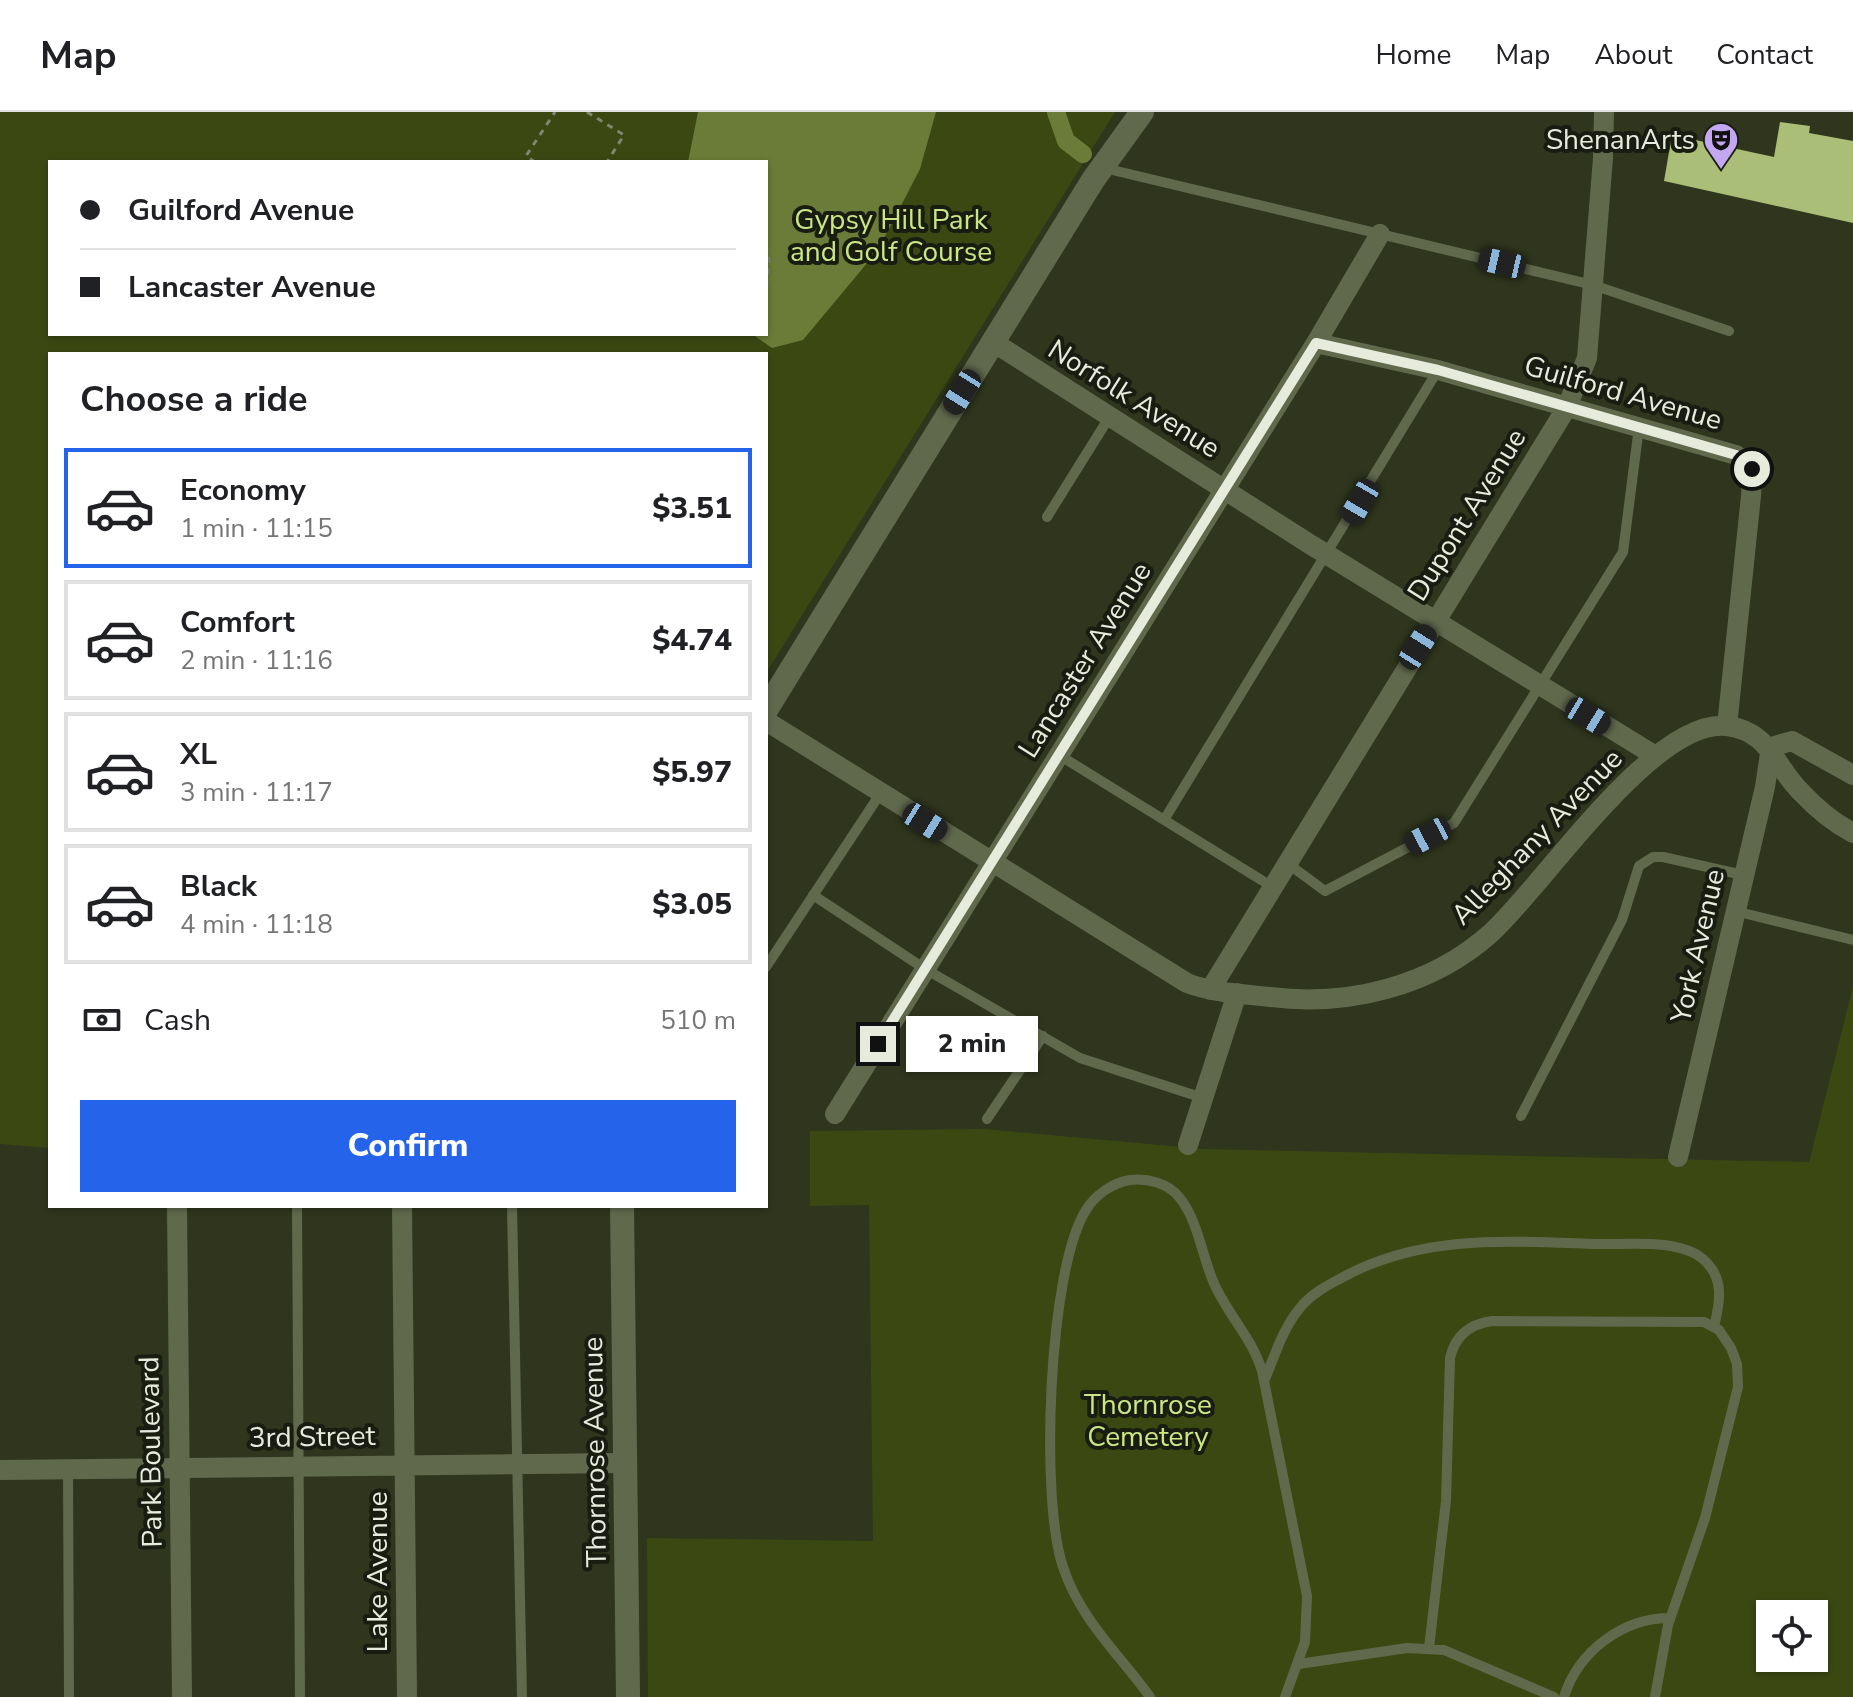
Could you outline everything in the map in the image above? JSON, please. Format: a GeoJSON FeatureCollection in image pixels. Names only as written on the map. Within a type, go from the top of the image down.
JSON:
{"type":"FeatureCollection","features":[{"type":"Feature","properties":{"kind":"street"},"geometry":{"type":"LineString","coordinates":[[768,707],[1102,168],[1142,112]]}},
{"type":"Feature","properties":{"kind":"street","name":"Dupont Avenue"},"geometry":{"type":"LineString","coordinates":[[1210,990],[1567,407],[1587,358],[1604,112]]}},
{"type":"Feature","properties":{"kind":"street","name":"Lancaster Avenue"},"geometry":{"type":"LineString","coordinates":[[835,1114],[1316,343],[1380,234]]}},
{"type":"Feature","properties":{"kind":"street","name":"Norfolk Avenue"},"geometry":{"type":"LineString","coordinates":[[993,342],[1328,555],[1654,755]]}},
{"type":"Feature","properties":{"kind":"street","name":"Guilford Avenue"},"geometry":{"type":"LineString","coordinates":[[1316,343],[1438,370],[1736,455],[1752,469],[1727,726]]}},
{"type":"Feature","properties":{"kind":"street","name":"Alleghany Avenue"},"geometry":{"type":"LineString","coordinates":[[768,722],[1187,983],[1210,990],[1291,1000],[1344,998],[1390,988],[1447,964],[1491,933],[1654,755],[1691,733],[1727,726]]}},
{"type":"Feature","properties":{"kind":"street"},"geometry":{"type":"LineString","coordinates":[[1727,726],[1750,733],[1771,747],[1799,791],[1853,833]]}},
{"type":"Feature","properties":{"kind":"street"},"geometry":{"type":"LineString","coordinates":[[1771,747],[1792,741],[1853,775]]}},
{"type":"Feature","properties":{"kind":"street","name":"York Avenue"},"geometry":{"type":"LineString","coordinates":[[1678,1157],[1765,787],[1771,747]]}},
{"type":"Feature","properties":{"kind":"street"},"geometry":{"type":"LineString","coordinates":[[1188,1145],[1237,993]]}},
{"type":"Feature","properties":{"kind":"street","name":"Park Boulevard"},"geometry":{"type":"LineString","coordinates":[[177,1208],[182,1697]]}},
{"type":"Feature","properties":{"kind":"street","name":"Lake Avenue"},"geometry":{"type":"LineString","coordinates":[[402,1208],[407,1697]]}},
{"type":"Feature","properties":{"kind":"street","name":"Thornrose Avenue"},"geometry":{"type":"LineString","coordinates":[[622,1208],[628,1697]]}},
{"type":"Feature","properties":{"kind":"street","name":"3rd Street"},"geometry":{"type":"LineString","coordinates":[[0,1470],[625,1463]]}},
{"type":"Feature","properties":{"kind":"lane"},"geometry":{"type":"LineString","coordinates":[[1102,168],[1593,285],[1729,331]]}},
{"type":"Feature","properties":{"kind":"lane"},"geometry":{"type":"LineString","coordinates":[[1164,820],[1438,370]]}},
{"type":"Feature","properties":{"kind":"lane"},"geometry":{"type":"LineString","coordinates":[[1047,517],[1110,416]]}},
{"type":"Feature","properties":{"kind":"lane"},"geometry":{"type":"LineString","coordinates":[[1286,862],[1325,891],[1454,823],[1623,552],[1639,427]]}},
{"type":"Feature","properties":{"kind":"lane"},"geometry":{"type":"LineString","coordinates":[[1059,755],[1271,886]]}},
{"type":"Feature","properties":{"kind":"lane"},"geometry":{"type":"LineString","coordinates":[[768,964],[880,794]]}},
{"type":"Feature","properties":{"kind":"lane"},"geometry":{"type":"LineString","coordinates":[[1521,1116],[1622,920],[1639,866],[1653,857],[1663,857],[1743,875]]}},
{"type":"Feature","properties":{"kind":"lane"},"geometry":{"type":"LineString","coordinates":[[813,895],[925,969],[1080,1058],[1203,1098]]}},
{"type":"Feature","properties":{"kind":"lane"},"geometry":{"type":"LineString","coordinates":[[1735,911],[1853,940]]}},
{"type":"Feature","properties":{"kind":"lane"},"geometry":{"type":"LineString","coordinates":[[987,1119],[1043,1036]]}},
{"type":"Feature","properties":{"kind":"lane"},"geometry":{"type":"LineString","coordinates":[[1150,1697],[1113,1654],[1074,1594],[1057,1547],[1050,1510],[1051,1423],[1059,1292],[1082,1218],[1098,1196],[1116,1184],[1140,1179],[1156,1182],[1175,1192],[1187,1210],[1215,1285],[1254,1349],[1264,1380],[1306,1585],[1306,1632],[1299,1664],[1285,1697]]}},
{"type":"Feature","properties":{"kind":"lane"},"geometry":{"type":"LineString","coordinates":[[297,1208],[300,1697]]}},
{"type":"Feature","properties":{"kind":"lane"},"geometry":{"type":"LineString","coordinates":[[512,1208],[522,1697]]}},
{"type":"Feature","properties":{"kind":"lane"},"geometry":{"type":"LineString","coordinates":[[1264,1380],[1290,1322],[1320,1290],[1383,1258],[1448,1243],[1579,1244],[1687,1251],[1706,1261],[1718,1279],[1720,1301],[1714,1327]]}},
{"type":"Feature","properties":{"kind":"lane"},"geometry":{"type":"LineString","coordinates":[[1429,1648],[1446,1501],[1449,1363],[1460,1337],[1472,1327],[1492,1321],[1696,1321],[1714,1327],[1734,1354],[1738,1387],[1705,1518],[1670,1618],[1655,1697]]}},
{"type":"Feature","properties":{"kind":"lane"},"geometry":{"type":"LineString","coordinates":[[68,1469],[69,1697]]}},
{"type":"Feature","properties":{"kind":"lane"},"geometry":{"type":"LineString","coordinates":[[1564,1697],[1583,1661],[1606,1640],[1634,1624],[1670,1618]]}},
{"type":"Feature","properties":{"kind":"lane"},"geometry":{"type":"LineString","coordinates":[[1299,1664],[1429,1648],[1461,1654],[1554,1697]]}},
{"type":"Feature","properties":{"kind":"path"},"geometry":{"type":"LineString","coordinates":[[532,160],[526,156],[555,112]]}},
{"type":"Feature","properties":{"kind":"path"},"geometry":{"type":"LineString","coordinates":[[587,112],[624,135],[608,160]]}},
{"type":"Feature","properties":{"kind":"green space","name":"Gypsy Hill Park and Golf Course"},"geometry":{"type":"Polygon","coordinates":[[[0,112],[1115,112],[768,670],[768,352],[48,352],[48,1148],[0,1144],[0,112]]]}},
{"type":"Feature","properties":{"kind":"green space","name":"Thornrose Cemetery"},"geometry":{"type":"Polygon","coordinates":[[[1853,986],[1853,1697],[648,1697],[647,1538],[873,1541],[869,1205],[810,1206],[810,1131],[984,1129],[1204,1149],[1809,1162],[1853,986]]]}},
{"type":"Feature","properties":{"kind":"shaded area"},"geometry":{"type":"Polygon","coordinates":[[[698,112],[936,112],[920,169],[878,250],[803,340],[772,348],[755,336],[768,336],[768,160],[688,160],[698,112]]]}},
{"type":"Feature","properties":{"kind":"building"},"geometry":{"type":"Polygon","coordinates":[[[1780,122],[1810,126],[1809,133],[1853,141],[1853,223],[1664,181],[1672,135],[1774,157],[1780,122]]]}},
{"type":"Feature","properties":{"kind":"waterway"},"geometry":{"type":"LineString","coordinates":[[1056,112],[1066,141],[1083,154]]}},
{"type":"Feature","properties":{"kind":"place","name":"ShenanArts"},"geometry":{"type":"Point","coordinates":[1721,171]}},
{"type":"Feature","properties":{"kind":"route"},"geometry":{"type":"LineString","coordinates":[[878,1044],[1316,343],[1438,370],[1736,455],[1752,469]]}}]}
